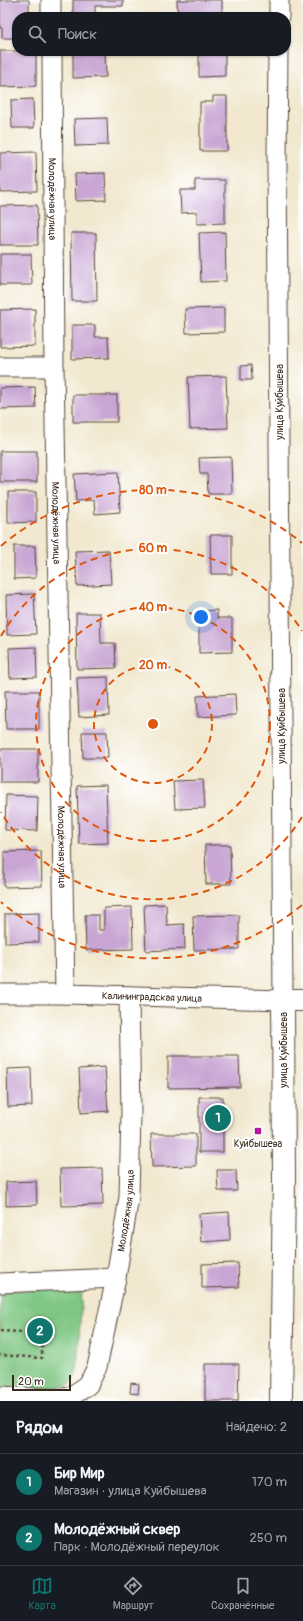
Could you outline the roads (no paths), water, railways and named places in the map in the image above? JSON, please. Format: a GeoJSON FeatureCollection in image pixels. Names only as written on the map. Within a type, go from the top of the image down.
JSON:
{"type":"FeatureCollection","features":[{"type":"Feature","properties":{"kind":"main road","name":"улица Куйбышева"},"geometry":{"type":"LineString","coordinates":[[281,1401],[284,1180],[293,1000]]}},
{"type":"Feature","properties":{"kind":"street"},"geometry":{"type":"LineString","coordinates":[[51,0],[52,12]]}},
{"type":"Feature","properties":{"kind":"street"},"geometry":{"type":"LineString","coordinates":[[279,0],[279,12]]}},
{"type":"Feature","properties":{"kind":"street","name":"Молодёжная улица"},"geometry":{"type":"LineString","coordinates":[[52,56],[54,367],[65,994]]}},
{"type":"Feature","properties":{"kind":"street","name":"улица Куйбышева"},"geometry":{"type":"LineString","coordinates":[[278,56],[278,169],[293,1000]]}},
{"type":"Feature","properties":{"kind":"street"},"geometry":{"type":"LineString","coordinates":[[0,367],[54,367]]}},
{"type":"Feature","properties":{"kind":"street","name":"Калининградская улица"},"geometry":{"type":"LineString","coordinates":[[0,994],[65,994],[293,1000]]}},
{"type":"Feature","properties":{"kind":"street","name":"Молодёжная улица"},"geometry":{"type":"LineString","coordinates":[[0,1396],[57,1400],[70,1397],[88,1385],[97,1367],[116,1278],[129,1197],[131,1113],[129,996]]}},
{"type":"Feature","properties":{"kind":"street"},"geometry":{"type":"LineString","coordinates":[[0,1283],[116,1278]]}},
{"type":"Feature","properties":{"kind":"place","name":"Бир Мир"},"geometry":{"type":"Point","coordinates":[218,1118]}},
{"type":"Feature","properties":{"kind":"place","name":"Куйбышева"},"geometry":{"type":"Point","coordinates":[258,1131]}},
{"type":"Feature","properties":{"kind":"place","name":"Молодёжный сквер"},"geometry":{"type":"Point","coordinates":[40,1331]}}]}
